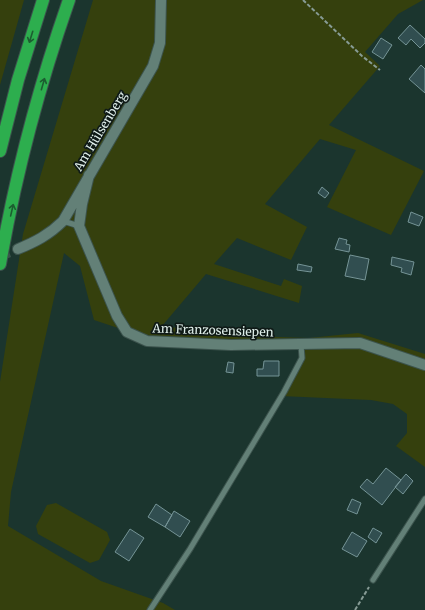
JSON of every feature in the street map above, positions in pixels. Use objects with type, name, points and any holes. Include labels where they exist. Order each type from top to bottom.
[{"type":"highway","points":[[0,152],[18,80],[43,0]]},
{"type":"highway","points":[[0,264],[25,152],[43,83],[69,0]]},
{"type":"street","name":"Am Hülsenberg","points":[[18,249],[39,241],[53,231],[63,221],[153,66],[160,43],[162,0]]},
{"type":"street","points":[[79,226],[82,204],[89,175]]},
{"type":"street","name":"Am Franzosensiepen","points":[[79,226],[117,316],[127,332],[147,341],[231,345],[360,343],[425,365]]},
{"type":"lane","points":[[63,221],[79,226]]},
{"type":"lane","points":[[150,610],[190,549],[291,380],[302,358],[301,345]]},
{"type":"lane","points":[[373,580],[425,499]]},
{"type":"path","points":[[303,0],[362,56],[380,70]]},
{"type":"path","points":[[355,610],[373,580]]},
{"type":"green space","points":[[0,0],[24,0],[0,85]]},
{"type":"green space","points":[[93,0],[423,0],[398,14],[365,52],[380,66],[329,125],[424,171],[391,235],[327,207],[356,150],[320,139],[265,204],[307,227],[291,260],[237,238],[214,264],[281,286],[284,279],[302,286],[299,303],[206,274],[162,326],[243,336],[309,338],[358,333],[425,354],[425,467],[396,446],[407,433],[407,414],[393,404],[371,400],[281,396],[302,358],[301,345],[151,339],[94,320],[80,266],[64,253],[11,492],[8,526],[101,581],[163,603],[175,610],[0,610],[0,382],[23,234]]},
{"type":"green space","points":[[56,503],[107,532],[110,540],[99,560],[90,563],[38,534],[36,526],[47,505]]},
{"type":"building","points":[[410,25],[425,39],[425,43],[420,48],[411,39],[406,45],[398,38]]},
{"type":"building","points":[[381,38],[392,45],[383,59],[372,52]]},
{"type":"building","points":[[421,65],[425,69],[425,93],[409,79]]},
{"type":"building","points":[[322,187],[329,193],[325,198],[318,193]]},
{"type":"building","points":[[411,212],[423,217],[419,226],[408,222]]},
{"type":"building","points":[[339,238],[347,240],[346,244],[350,245],[349,252],[335,249]]},
{"type":"building","points":[[350,255],[369,259],[365,280],[345,276]]},
{"type":"building","points":[[392,257],[414,262],[411,275],[401,272],[402,268],[391,265]]},
{"type":"building","points":[[298,264],[312,267],[311,272],[297,270]]},
{"type":"building","points":[[264,361],[279,361],[279,376],[257,376],[257,369],[263,369]]},
{"type":"building","points":[[228,362],[234,363],[233,373],[226,372]]},
{"type":"building","points":[[386,468],[401,480],[382,505],[360,487],[367,479],[373,484]]},
{"type":"building","points":[[406,474],[413,481],[403,494],[395,487]]},
{"type":"building","points":[[352,499],[361,503],[357,514],[347,510]]},
{"type":"building","points":[[156,504],[172,515],[165,527],[148,517]]},
{"type":"building","points":[[174,511],[190,521],[180,537],[165,527]]},
{"type":"building","points":[[373,528],[382,533],[376,543],[368,537]]},
{"type":"building","points":[[130,529],[144,538],[129,561],[115,552]]},
{"type":"building","points":[[352,532],[367,541],[357,557],[342,549]]},
{"type":"tunnel","points":[[0,256],[18,249]]}]
